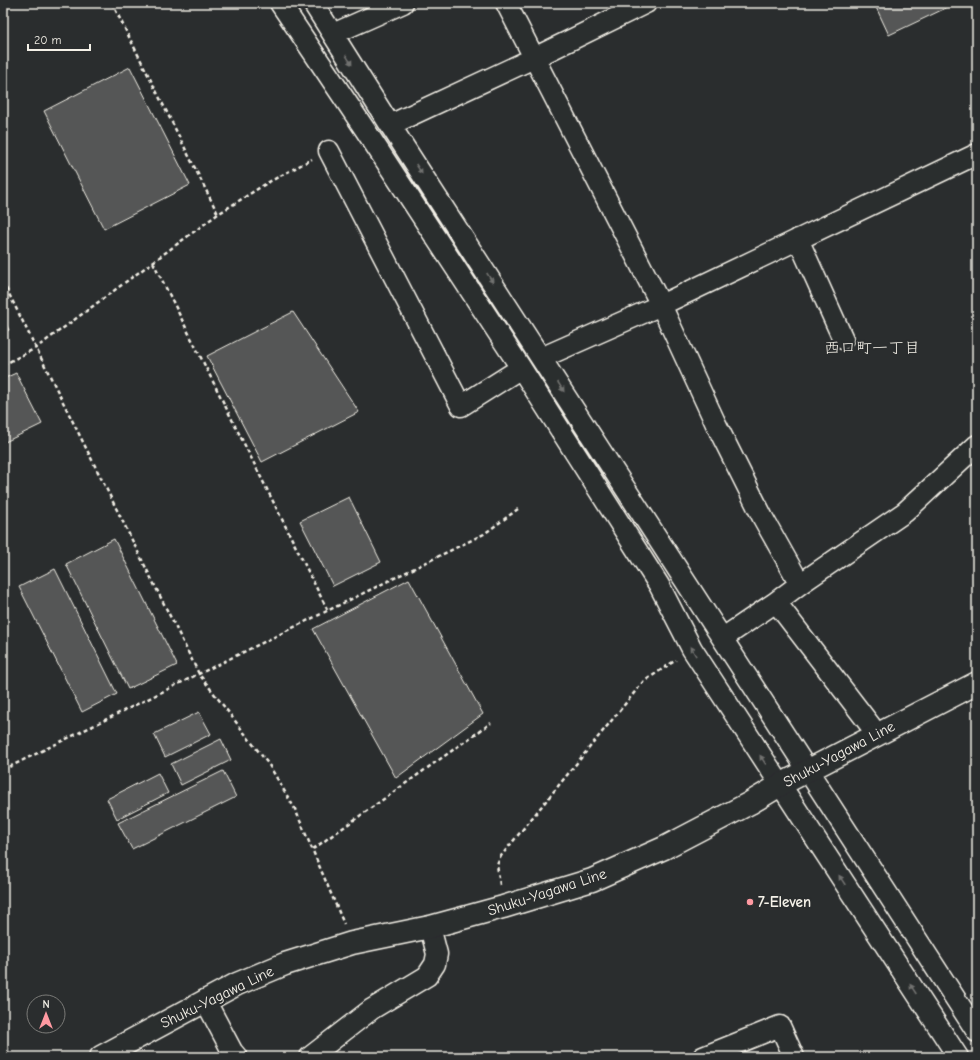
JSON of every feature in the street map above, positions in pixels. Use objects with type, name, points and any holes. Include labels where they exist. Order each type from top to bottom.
[{"type":"main road","name":"Shuku-Yagawa Line","points":[[101,1057],[236,984],[286,964],[352,943],[430,927],[592,880],[664,848],[750,803],[780,785],[977,683]]},
{"type":"street","points":[[280,3],[366,131],[521,368],[659,585],[692,650],[958,1057]]},
{"type":"street","points":[[313,3],[390,125],[977,1032]]},
{"type":"street","points":[[333,34],[403,3]]},
{"type":"street","points":[[506,3],[661,305],[715,422],[763,518],[800,584]]},
{"type":"street","points":[[390,125],[534,58],[646,3]]},
{"type":"street","points":[[328,151],[461,406],[521,368]]},
{"type":"street","points":[[541,358],[661,305],[977,154]]},
{"type":"street","points":[[798,240],[843,339]]},
{"type":"street","points":[[723,638],[905,512],[977,445]]},
{"type":"street","points":[[776,602],[877,734]]},
{"type":"street","points":[[310,1057],[372,1009],[427,976],[435,964],[437,954],[430,927]]},
{"type":"street","points":[[205,1000],[232,1051],[237,1057]]},
{"type":"street","points":[[959,1004],[977,1022]]},
{"type":"street","points":[[931,1016],[945,1057]]},
{"type":"street","points":[[704,1057],[780,1026],[794,1057]]},
{"type":"path","points":[[112,3],[218,214]]},
{"type":"path","points":[[3,365],[36,348],[218,214],[266,183],[328,151]]},
{"type":"path","points":[[153,262],[328,611]]},
{"type":"path","points":[[3,282],[199,674],[269,765],[295,809],[352,943]]},
{"type":"path","points":[[3,770],[484,534],[518,510]]},
{"type":"path","points":[[503,907],[497,865],[501,856],[643,682],[692,650]]},
{"type":"path","points":[[313,849],[492,722]]},
{"type":"path","points":[[3,1042],[11,1057]]},
{"type":"building","points":[[874,3],[946,3],[948,7],[889,35]]},
{"type":"building","points":[[130,67],[190,185],[104,229],[44,111]]},
{"type":"building","points":[[293,312],[359,412],[262,462],[207,356]]},
{"type":"building","points":[[3,318],[9,330],[3,333]]},
{"type":"building","points":[[16,373],[42,424],[3,443],[3,379]]},
{"type":"building","points":[[349,497],[381,562],[333,586],[300,521]]},
{"type":"building","points":[[114,539],[177,665],[128,689],[66,564]]},
{"type":"building","points":[[55,569],[117,694],[82,712],[19,587]]},
{"type":"building","points":[[409,579],[483,714],[396,778],[313,629]]},
{"type":"building","points":[[199,712],[211,734],[165,757],[154,734]]},
{"type":"building","points":[[221,739],[231,760],[181,785],[171,764]]},
{"type":"building","points":[[223,771],[236,797],[132,849],[118,823]]},
{"type":"building","points":[[158,773],[168,793],[117,819],[107,799]]},
{"type":"place","name":"7-Eleven","points":[[750,902]]},
{"type":"district","name":"西口町一丁目","points":[[872,347]]}]
